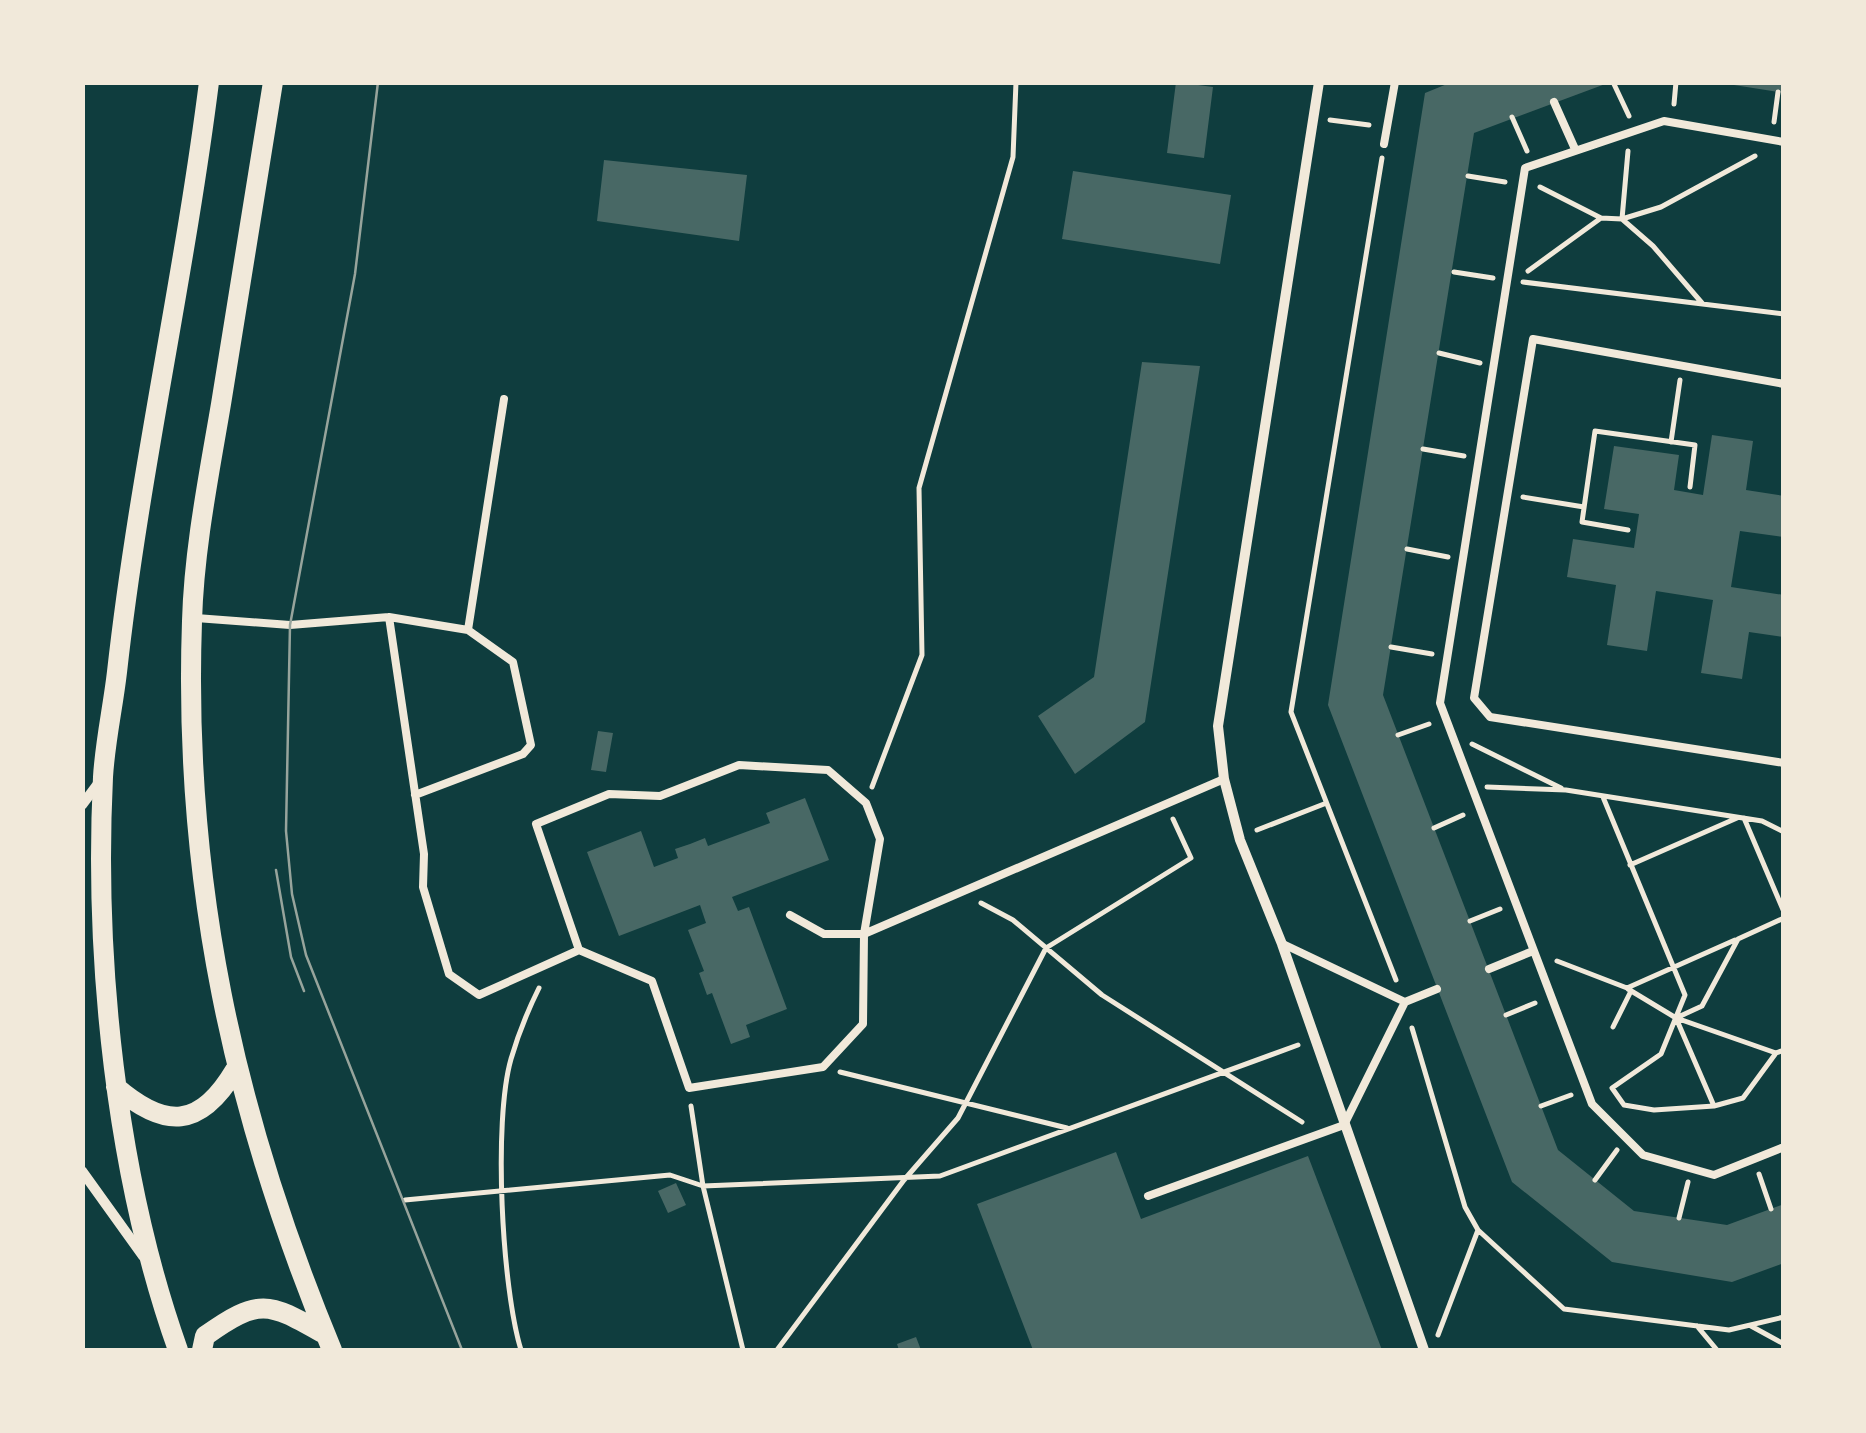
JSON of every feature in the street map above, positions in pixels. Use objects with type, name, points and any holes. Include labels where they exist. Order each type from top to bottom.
[{"type":"main road","points":[[178,1350],[152,1268],[116,1087],[106,1004],[104,776],[125,594],[196,180],[208,82]]},
{"type":"main road","points":[[273,82],[207,489],[192,618],[195,815],[214,972],[235,1070],[329,1342]]},
{"type":"main road","points":[[116,1087],[146,1112],[176,1118],[198,1112],[219,1097],[235,1070]]},
{"type":"main road","points":[[202,1350],[206,1336],[241,1310],[277,1308],[329,1342]]},
{"type":"street","points":[[1319,82],[1218,726],[1224,779],[1240,840],[1282,944],[1428,1350]]},
{"type":"street","points":[[82,804],[104,776]]},
{"type":"street","points":[[82,1171],[152,1268]]},
{"type":"lane","points":[[1384,144],[1395,82]]},
{"type":"lane","points":[[1554,102],[1575,149]]},
{"type":"lane","points":[[1784,142],[1664,121],[1532,162],[1522,184],[1440,704],[1590,1100],[1643,1155],[1691,1170],[1714,1175],[1784,1147]]},
{"type":"lane","points":[[1784,384],[1533,339],[1474,698],[1490,717],[1784,763]]},
{"type":"lane","points":[[468,630],[504,400]]},
{"type":"lane","points":[[389,617],[424,854],[423,887],[449,974],[480,995],[580,950],[652,980],[689,1088],[823,1068],[863,1024],[864,934],[880,839],[866,803],[828,770],[740,765],[660,796],[609,794],[536,824],[580,950]]},
{"type":"lane","points":[[192,618],[290,625],[389,617],[468,630],[514,662],[531,745],[524,754],[416,795]]},
{"type":"lane","points":[[790,915],[824,934],[864,934],[1224,779]]},
{"type":"lane","points":[[1282,944],[1405,1002]]},
{"type":"lane","points":[[1488,969],[1533,952]]},
{"type":"lane","points":[[1148,1196],[1344,1125],[1405,1002],[1437,989]]},
{"type":"path","points":[[866,803],[922,655],[919,488],[1013,157],[1016,82]]},
{"type":"path","points":[[1613,82],[1633,130],[1622,218]]},
{"type":"path","points":[[1468,176],[1536,185],[1602,218],[1622,218],[1662,207],[1759,154],[1771,140],[1778,92]]},
{"type":"path","points":[[1512,117],[1532,162]]},
{"type":"path","points":[[1313,118],[1387,128]]},
{"type":"path","points":[[1384,144],[1291,712],[1405,1002],[1465,1208],[1478,1230],[1564,1309],[1729,1330],[1784,1317]]},
{"type":"path","points":[[1602,218],[1513,281],[1784,314]]},
{"type":"path","points":[[1622,218],[1654,246],[1704,305]]},
{"type":"path","points":[[1454,272],[1506,280]]},
{"type":"path","points":[[1439,353],[1493,366]]},
{"type":"path","points":[[1671,442],[1682,367]]},
{"type":"path","points":[[1628,530],[1582,522],[1595,431],[1695,446],[1690,487]]},
{"type":"path","points":[[1423,449],[1478,459]]},
{"type":"path","points":[[1507,495],[1584,506]]},
{"type":"path","points":[[1407,549],[1463,559]]},
{"type":"path","points":[[1391,647],[1448,657]]},
{"type":"path","points":[[1398,734],[1446,718]]},
{"type":"path","points":[[1452,734],[1566,790]]},
{"type":"path","points":[[1471,786],[1566,790],[1741,817],[1784,832]]},
{"type":"path","points":[[1590,1100],[1661,1054],[1685,994],[1603,797]]},
{"type":"path","points":[[777,1350],[965,1105],[1046,948],[1191,858],[1166,803]]},
{"type":"path","points":[[1257,830],[1325,803]]},
{"type":"path","points":[[1434,828],[1480,808]]},
{"type":"path","points":[[1630,864],[1741,817]]},
{"type":"path","points":[[1613,1027],[1629,990],[1784,915],[1741,817]]},
{"type":"path","points":[[959,892],[1013,920],[1102,994],[1221,1074],[1322,1134]]},
{"type":"path","points":[[1470,921],[1515,904]]},
{"type":"path","points":[[1676,1018],[1702,1006],[1738,939]]},
{"type":"path","points":[[1533,952],[1629,990],[1676,1018],[1780,1051],[1743,1098],[1714,1106],[1654,1110],[1624,1105],[1612,1088]]},
{"type":"path","points":[[521,1350],[512,1319],[502,1191],[510,1062],[552,962]]},
{"type":"path","points":[[1506,1015],[1550,997]]},
{"type":"path","points":[[1676,1018],[1714,1106]]},
{"type":"path","points":[[404,1200],[670,1176],[703,1186],[940,1176],[1314,1039]]},
{"type":"path","points":[[823,1068],[1070,1128]]},
{"type":"path","points":[[689,1088],[703,1186],[743,1350]]},
{"type":"path","points":[[1541,1106],[1585,1089]]},
{"type":"path","points":[[1595,1180],[1625,1140]]},
{"type":"path","points":[[1754,1159],[1771,1209]]},
{"type":"path","points":[[1679,1218],[1691,1170]]},
{"type":"path","points":[[1428,1350],[1478,1230]]},
{"type":"path","points":[[1697,1326],[1716,1350]]},
{"type":"path","points":[[1749,1326],[1784,1344]]},
{"type":"building","points":[[1176,82],[1213,87],[1204,158],[1167,153]]},
{"type":"building","points":[[1452,82],[1608,83],[1474,133],[1383,695],[1558,1150],[1634,1211],[1727,1225],[1784,1204],[1784,1263],[1732,1282],[1612,1262],[1512,1182],[1328,705],[1425,93]]},
{"type":"building","points":[[1784,82],[1784,93],[1734,85]]},
{"type":"building","points":[[604,160],[747,175],[739,241],[597,221]]},
{"type":"building","points":[[1073,171],[1231,195],[1220,264],[1062,239]]},
{"type":"building","points":[[1142,362],[1200,366],[1145,722],[1075,774],[1038,716],[1094,677]]},
{"type":"building","points":[[1712,435],[1753,441],[1746,490],[1784,496],[1784,537],[1740,531],[1731,587],[1784,595],[1784,637],[1749,632],[1742,679],[1701,673],[1713,600],[1656,591],[1647,651],[1607,645],[1616,585],[1567,577],[1573,539],[1634,548],[1639,514],[1604,509],[1614,446],[1679,455],[1674,490],[1703,495]]},
{"type":"building","points":[[598,731],[613,733],[606,772],[591,770]]},
{"type":"building","points":[[805,798],[829,860],[732,897],[738,911],[749,907],[787,1009],[746,1025],[750,1037],[731,1044],[712,993],[707,995],[699,973],[704,971],[688,930],[706,923],[700,905],[619,936],[587,852],[641,831],[654,867],[678,858],[675,849],[705,838],[708,846],[770,823],[766,813]]},
{"type":"building","points":[[1116,1152],[1141,1219],[1308,1156],[1382,1350],[1033,1350],[977,1204]]},
{"type":"building","points":[[676,1183],[686,1205],[668,1213],[658,1191]]},
{"type":"building","points":[[916,1337],[921,1350],[899,1350],[897,1344]]},
{"type":"tram line","points":[[378,82],[355,274],[290,625],[286,831],[292,894],[306,955],[462,1350]]},
{"type":"tram line","points":[[276,870],[291,957],[304,991]]}]
